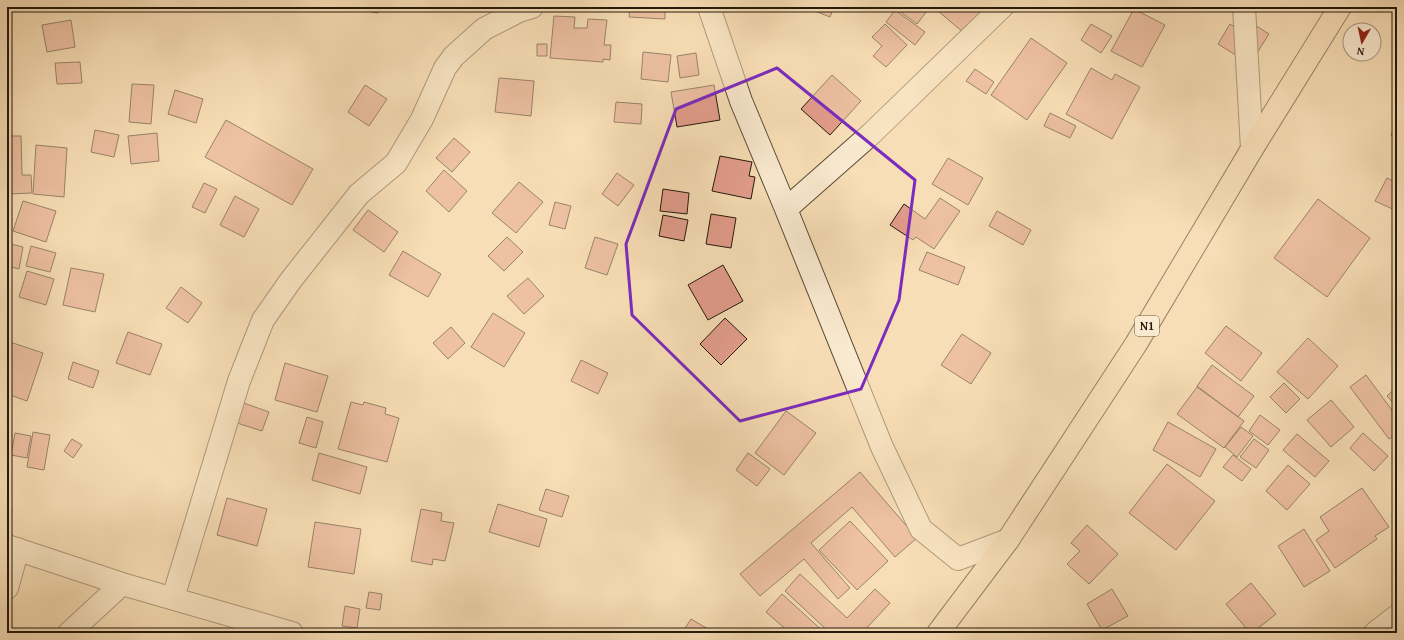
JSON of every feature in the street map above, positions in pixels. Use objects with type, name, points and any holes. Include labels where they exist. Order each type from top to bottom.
[{"type":"highway","name":"N1","points":[[938,633],[1008,540],[1136,344],[1252,149],[1340,7]]},
{"type":"street","points":[[173,598],[239,381],[263,320],[291,280],[359,194],[396,163],[422,119],[445,68],[454,56],[484,29],[519,11],[532,7]]},
{"type":"street","points":[[709,7],[741,101],[882,447],[921,529],[958,559],[1008,540]]},
{"type":"street","points":[[786,209],[871,134],[1002,7]]},
{"type":"street","points":[[1244,7],[1252,149]]},
{"type":"street","points":[[7,588],[13,548],[122,584],[292,633]]},
{"type":"street","points":[[69,633],[122,584]]},
{"type":"street","points":[[1375,633],[1397,616]]},
{"type":"highlighted area","points":[[777,68],[915,180],[899,300],[861,389],[740,421],[632,315],[626,244],[676,109]]},
{"type":"building","points":[[354,7],[379,7],[378,13],[354,9]]},
{"type":"building","points":[[630,7],[665,7],[665,19],[629,17]]},
{"type":"building","points":[[805,7],[834,7],[830,17]]},
{"type":"building","points":[[894,7],[930,7],[917,24]]},
{"type":"building","points":[[941,7],[979,7],[983,11],[964,33],[938,11]]},
{"type":"building","points":[[1134,9],[1165,25],[1142,67],[1111,51]]},
{"type":"building","points":[[895,10],[925,32],[915,45],[886,22]]},
{"type":"building","points":[[554,16],[575,17],[574,28],[587,28],[588,19],[607,20],[604,45],[611,45],[610,60],[603,59],[603,62],[550,58]]},
{"type":"building","points":[[71,20],[75,47],[47,52],[42,25]]},
{"type":"building","points":[[1247,20],[1269,34],[1250,64],[1218,44],[1230,24],[1241,31]]},
{"type":"building","points":[[885,24],[907,45],[886,67],[873,56],[882,46],[872,37]]},
{"type":"building","points":[[1091,24],[1112,36],[1101,53],[1081,40]]},
{"type":"building","points":[[1031,38],[1067,63],[1027,120],[991,95]]},
{"type":"building","points":[[537,44],[547,44],[547,56],[537,56]]},
{"type":"building","points":[[643,52],[671,55],[668,82],[641,79]]},
{"type":"building","points":[[696,53],[699,75],[680,78],[677,56]]},
{"type":"building","points":[[80,62],[82,83],[57,84],[55,63]]},
{"type":"building","points":[[1091,68],[1112,80],[1115,74],[1140,87],[1112,139],[1066,114]]},
{"type":"building","points":[[975,69],[994,82],[986,94],[966,81]]},
{"type":"building","points":[[832,75],[861,101],[830,135],[801,109]]},
{"type":"building","points":[[499,78],[534,81],[531,116],[495,112]]},
{"type":"building","points":[[132,84],[154,85],[151,124],[129,122]]},
{"type":"building","points":[[365,85],[387,99],[369,126],[348,112]]},
{"type":"building","points":[[714,85],[720,120],[677,127],[671,92]]},
{"type":"building","points":[[175,90],[203,99],[196,123],[168,114]]},
{"type":"building","points":[[616,102],[642,104],[641,124],[614,122]]},
{"type":"building","points":[[1050,113],[1076,126],[1070,138],[1044,126]]},
{"type":"building","points":[[226,120],[313,169],[292,205],[205,157]]},
{"type":"building","points":[[1397,123],[1397,138],[1391,135]]},
{"type":"building","points":[[95,130],[119,135],[114,157],[91,152]]},
{"type":"building","points":[[157,133],[159,161],[131,164],[128,136]]},
{"type":"building","points":[[7,136],[21,136],[22,175],[31,175],[32,193],[7,194]]},
{"type":"building","points":[[454,138],[470,152],[452,172],[436,158]]},
{"type":"building","points":[[36,145],[67,148],[64,197],[33,194]]},
{"type":"building","points":[[720,156],[752,162],[749,176],[755,177],[751,199],[712,191]]},
{"type":"building","points":[[948,158],[983,178],[968,205],[932,184]]},
{"type":"building","points":[[444,170],[467,191],[449,212],[426,191]]},
{"type":"building","points":[[617,173],[634,185],[618,206],[602,194]]},
{"type":"building","points":[[1387,178],[1397,183],[1397,211],[1375,201]]},
{"type":"building","points":[[519,182],[543,202],[516,233],[492,213]]},
{"type":"building","points":[[204,183],[217,189],[205,213],[192,207]]},
{"type":"building","points":[[663,189],[689,193],[687,214],[660,211]]},
{"type":"building","points":[[235,196],[259,209],[244,237],[220,225]]},
{"type":"building","points":[[940,198],[960,211],[934,249],[916,237],[913,240],[890,225],[904,204],[925,219]]},
{"type":"building","points":[[1318,199],[1370,238],[1327,297],[1274,258]]},
{"type":"building","points":[[23,201],[56,211],[46,242],[13,231]]},
{"type":"building","points":[[555,202],[571,206],[565,229],[549,225]]},
{"type":"building","points":[[368,210],[398,232],[384,252],[353,230]]},
{"type":"building","points":[[997,211],[1031,230],[1023,245],[989,226]]},
{"type":"building","points":[[711,214],[736,218],[731,248],[706,244]]},
{"type":"building","points":[[663,215],[688,220],[684,241],[659,236]]},
{"type":"building","points":[[507,237],[523,252],[504,271],[488,256]]},
{"type":"building","points":[[595,237],[618,244],[607,275],[585,268]]},
{"type":"building","points":[[7,243],[23,247],[19,269],[7,266]]},
{"type":"building","points":[[31,246],[56,253],[50,272],[26,266]]},
{"type":"building","points":[[403,251],[441,274],[428,297],[389,275]]},
{"type":"building","points":[[927,252],[965,267],[958,285],[919,270]]},
{"type":"building","points":[[723,265],[743,301],[708,320],[688,285]]},
{"type":"building","points":[[71,268],[104,274],[95,312],[63,305]]},
{"type":"building","points":[[27,271],[54,279],[46,305],[19,297]]},
{"type":"building","points":[[528,278],[544,296],[524,314],[507,296]]},
{"type":"building","points":[[181,287],[202,303],[188,323],[166,308]]},
{"type":"building","points":[[493,313],[525,333],[504,367],[471,347]]},
{"type":"building","points":[[725,318],[747,339],[721,365],[700,344]]},
{"type":"building","points":[[1226,326],[1262,353],[1241,381],[1205,353]]},
{"type":"building","points":[[451,327],[465,343],[448,359],[433,343]]},
{"type":"building","points":[[128,332],[162,344],[150,375],[116,363]]},
{"type":"building","points":[[962,334],[991,353],[971,384],[941,365]]},
{"type":"building","points":[[1308,338],[1338,366],[1308,399],[1277,372]]},
{"type":"building","points":[[7,341],[43,353],[27,401],[7,394]]},
{"type":"building","points":[[581,360],[608,373],[598,394],[571,381]]},
{"type":"building","points":[[73,362],[99,371],[93,388],[68,379]]},
{"type":"building","points":[[285,363],[328,376],[317,412],[275,400]]},
{"type":"building","points":[[1212,365],[1254,396],[1238,417],[1197,386]]},
{"type":"building","points":[[1366,375],[1397,417],[1397,433],[1389,439],[1350,387]]},
{"type":"building","points":[[1284,383],[1300,399],[1286,413],[1270,397]]},
{"type":"building","points":[[1197,387],[1244,421],[1224,448],[1177,414]]},
{"type":"building","points":[[1397,387],[1397,407],[1387,396]]},
{"type":"building","points":[[1331,400],[1354,427],[1331,447],[1307,420]]},
{"type":"building","points":[[241,402],[269,412],[262,431],[234,422]]},
{"type":"building","points":[[351,402],[363,405],[364,402],[386,408],[385,414],[399,418],[387,462],[338,449]]},
{"type":"building","points":[[786,411],[816,433],[784,475],[755,453]]},
{"type":"building","points":[[1260,415],[1280,430],[1268,445],[1249,431]]},
{"type":"building","points":[[307,417],[323,422],[316,448],[299,443]]},
{"type":"building","points":[[1168,422],[1216,449],[1200,477],[1153,450]]},
{"type":"building","points":[[1241,427],[1253,436],[1237,457],[1225,447]]},
{"type":"building","points":[[33,432],[50,435],[44,470],[27,467]]},
{"type":"building","points":[[15,433],[31,436],[27,458],[11,455]]},
{"type":"building","points":[[1363,433],[1388,456],[1374,471],[1350,448]]},
{"type":"building","points":[[7,434],[12,435],[7,465]]},
{"type":"building","points":[[1297,434],[1329,461],[1315,477],[1283,450]]},
{"type":"building","points":[[72,439],[82,445],[73,458],[64,451]]},
{"type":"building","points":[[1254,439],[1269,450],[1256,468],[1240,457]]},
{"type":"building","points":[[319,453],[367,467],[360,494],[312,480]]},
{"type":"building","points":[[748,453],[770,469],[757,486],[736,470]]},
{"type":"building","points":[[1233,455],[1251,469],[1242,481],[1223,467]]},
{"type":"building","points":[[1167,464],[1215,501],[1176,550],[1129,513]]},
{"type":"building","points":[[1288,465],[1310,484],[1287,510],[1266,491]]},
{"type":"building","points":[[860,472],[917,538],[895,557],[852,507],[811,543],[850,588],[838,599],[804,559],[760,596],[740,574]]},
{"type":"building","points":[[1362,488],[1389,527],[1375,536],[1377,539],[1335,568],[1316,540],[1329,531],[1320,517]]},
{"type":"building","points":[[546,489],[569,496],[562,517],[539,510]]},
{"type":"building","points":[[227,498],[267,509],[257,546],[217,535]]},
{"type":"building","points":[[498,504],[547,519],[539,547],[489,532]]},
{"type":"building","points":[[7,509],[12,510],[11,521],[7,521]]},
{"type":"building","points":[[421,509],[442,513],[441,521],[454,523],[445,561],[433,559],[432,565],[411,561]]},
{"type":"building","points":[[850,521],[888,561],[857,590],[819,550]]},
{"type":"building","points":[[315,522],[361,529],[354,574],[308,567]]},
{"type":"building","points":[[1087,525],[1118,554],[1089,584],[1067,564],[1080,551],[1071,543]]},
{"type":"building","points":[[1304,529],[1330,571],[1304,587],[1278,546]]},
{"type":"building","points":[[800,574],[847,618],[875,589],[890,603],[862,633],[830,633],[785,591]]},
{"type":"building","points":[[1251,583],[1276,614],[1250,633],[1226,604]]},
{"type":"building","points":[[1112,589],[1128,616],[1102,630],[1087,604]]},
{"type":"building","points":[[369,592],[382,594],[380,610],[366,608]]},
{"type":"building","points":[[782,594],[825,633],[790,633],[766,612]]},
{"type":"building","points":[[345,606],[360,609],[357,628],[342,626]]},
{"type":"building","points":[[691,619],[708,629],[705,633],[682,633]]}]
